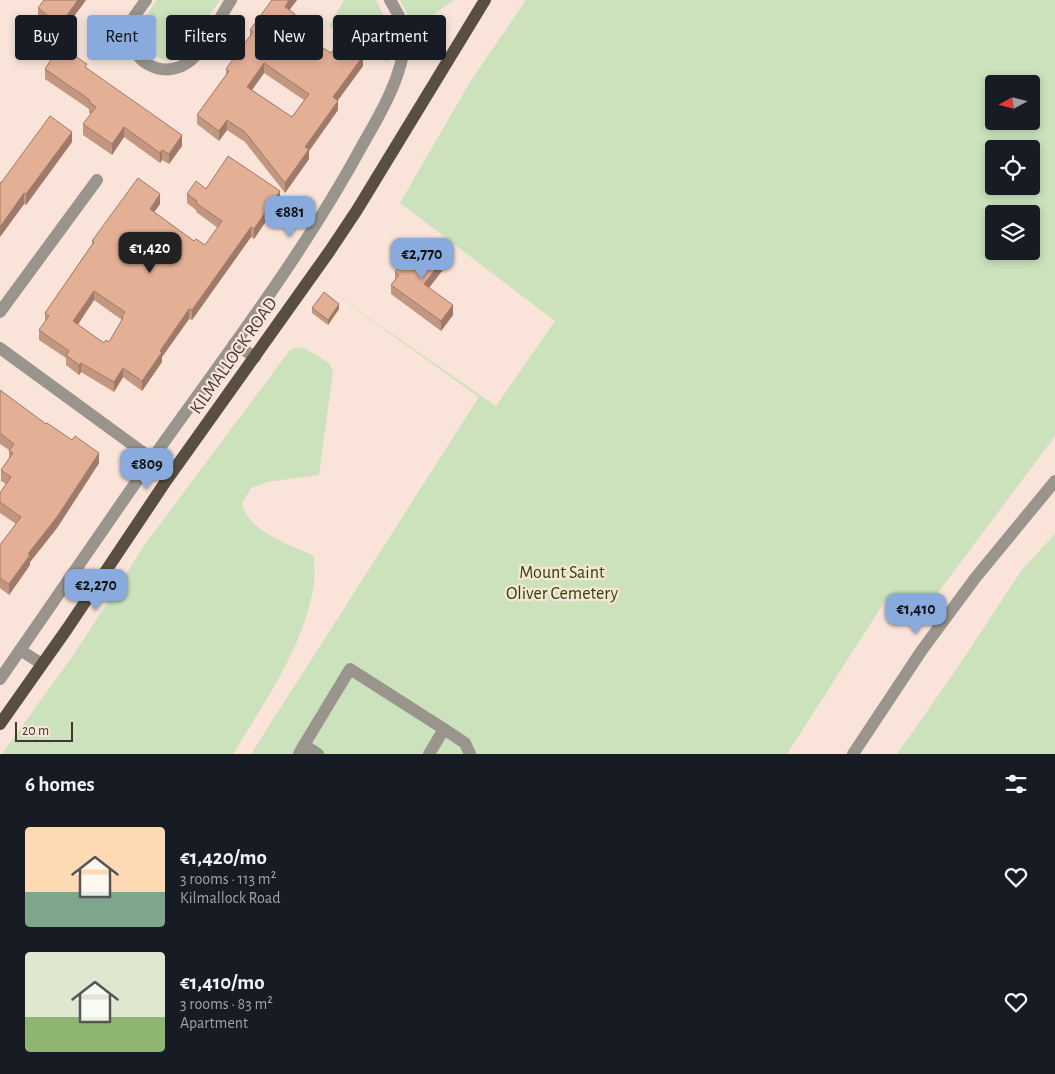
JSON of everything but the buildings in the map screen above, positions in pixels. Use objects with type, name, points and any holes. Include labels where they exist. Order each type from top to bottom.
[{"type":"main road","name":"KILMALLOCK ROAD","points":[[0,724],[166,481],[329,252],[357,210],[485,0]]},
{"type":"street","points":[[146,0],[132,20],[131,39],[134,50],[146,64],[162,70],[185,65],[195,57],[231,0]]},
{"type":"street","points":[[0,679],[286,269],[348,171],[387,100],[398,72],[405,39],[403,27],[390,0]]},
{"type":"street","points":[[0,312],[97,180]]},
{"type":"street","points":[[234,344],[255,357]]},
{"type":"street","points":[[0,348],[152,459]]},
{"type":"street","points":[[854,754],[922,650],[976,578],[1055,480]]},
{"type":"street","points":[[20,650],[42,664]]},
{"type":"street","points":[[318,754],[301,750],[350,669],[465,743],[470,754]]},
{"type":"street","points":[[429,754],[444,729]]},
{"type":"green space","points":[[157,0],[220,0],[210,15],[166,15],[166,60],[156,56],[156,15],[147,15]]},
{"type":"green space","points":[[344,0],[376,0],[383,15],[335,15]]},
{"type":"green space","points":[[400,0],[454,0],[433,15],[408,15]]},
{"type":"green space","name":"Mount Saint Oliver Cemetery","points":[[526,0],[1055,0],[1055,436],[916,622],[887,598],[787,754],[251,754],[479,397],[323,286],[496,406],[555,321],[400,203],[470,82]]},
{"type":"green space","points":[[333,19],[333,29],[329,26]]},
{"type":"green space","points":[[298,347],[306,349],[329,363],[333,371],[319,475],[267,482],[251,488],[242,504],[246,514],[262,530],[314,556],[314,583],[302,629],[293,651],[233,754],[2,754],[74,654],[146,543],[290,350]]},
{"type":"green space","points":[[1055,534],[1055,754],[897,754],[960,664],[1021,571]]}]
